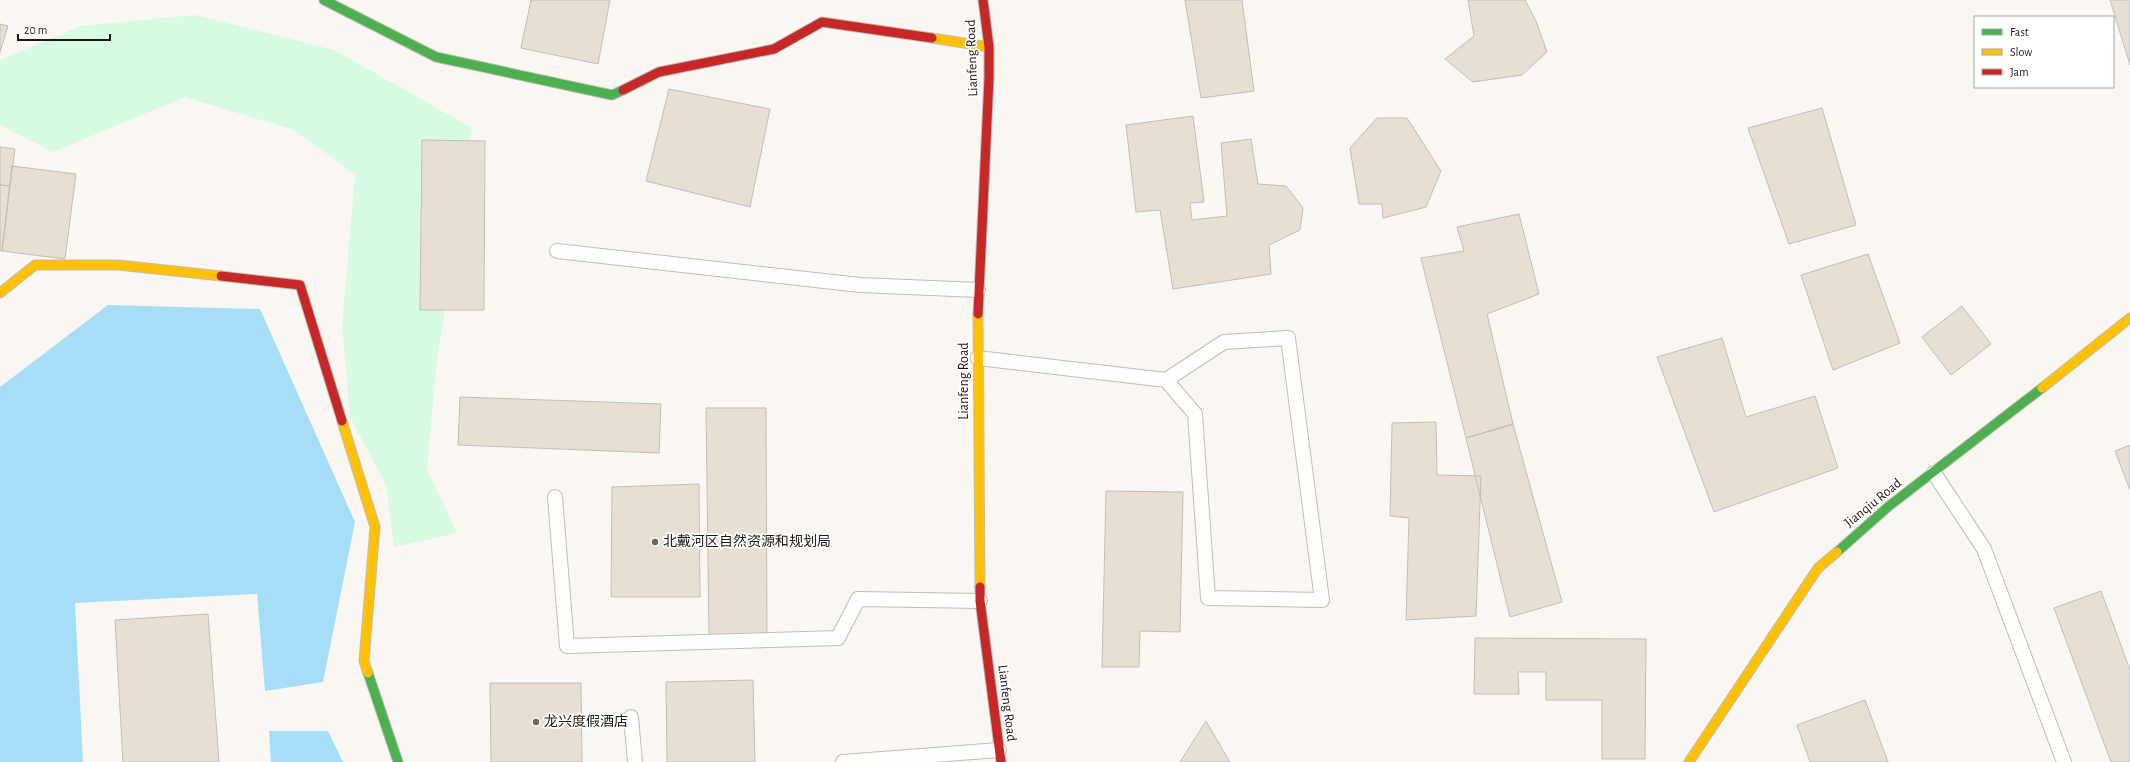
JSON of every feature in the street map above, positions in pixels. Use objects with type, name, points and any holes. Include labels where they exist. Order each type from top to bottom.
[{"type":"street","points":[[324,0],[436,57],[612,95],[659,72],[774,50],[822,22],[989,47]]},
{"type":"street","name":"Lianfeng Road","points":[[983,0],[989,47],[989,78],[978,290],[980,602],[1000,756]]},
{"type":"street","points":[[0,293],[35,265],[118,265],[300,284],[375,527],[364,661],[398,762]]},
{"type":"street","name":"Jianqiu Road","points":[[1689,762],[1818,568],[1889,506],[1934,473],[2130,318]]},
{"type":"lane","points":[[557,251],[860,285],[978,290]]},
{"type":"lane","points":[[978,358],[1166,380],[1224,342],[1288,338],[1322,600],[1208,598],[1195,414],[1166,380]]},
{"type":"lane","points":[[1934,473],[1984,549],[2064,762]]},
{"type":"lane","points":[[555,497],[567,646],[838,638],[858,599],[980,602]]},
{"type":"lane","points":[[631,717],[635,762]]},
{"type":"lane","points":[[843,762],[1000,756]]},
{"type":"green space","points":[[195,15],[334,50],[472,128],[437,361],[427,469],[457,533],[394,547],[386,485],[350,417],[342,325],[355,175],[294,130],[185,97],[53,152],[0,125],[0,60],[81,26]]},
{"type":"water","points":[[108,305],[260,309],[355,522],[323,682],[265,691],[257,594],[75,603],[83,762],[0,762],[0,387]]},
{"type":"water","points":[[269,731],[328,731],[343,762],[271,762]]},
{"type":"building","points":[[531,0],[610,0],[598,64],[521,48]]},
{"type":"building","points":[[1185,0],[1242,0],[1254,91],[1201,98]]},
{"type":"building","points":[[1468,0],[1525,0],[1536,21],[1547,52],[1522,75],[1473,82],[1445,59],[1474,36]]},
{"type":"building","points":[[2110,0],[2130,0],[2130,65]]},
{"type":"building","points":[[0,24],[8,26],[0,52]]},
{"type":"building","points":[[669,89],[770,109],[750,207],[646,181]]},
{"type":"building","points":[[1822,108],[1856,225],[1789,244],[1748,128]]},
{"type":"building","points":[[1193,116],[1204,202],[1190,203],[1192,220],[1227,216],[1221,143],[1251,139],[1258,184],[1286,186],[1303,208],[1300,230],[1269,245],[1271,274],[1173,289],[1160,210],[1136,212],[1126,125]]},
{"type":"building","points":[[1377,118],[1407,118],[1441,171],[1426,207],[1383,218],[1382,204],[1359,204],[1350,148]]},
{"type":"building","points":[[422,140],[485,141],[484,310],[420,310]]},
{"type":"building","points":[[0,147],[15,149],[10,186],[0,185]]},
{"type":"building","points":[[12,166],[76,174],[65,259],[2,251]]},
{"type":"building","points":[[0,185],[10,186],[2,251],[0,251]]},
{"type":"building","points":[[1519,214],[1539,294],[1487,314],[1513,424],[1466,438],[1421,258],[1464,251],[1457,227]]},
{"type":"building","points":[[1868,254],[1900,343],[1833,370],[1801,275]]},
{"type":"building","points":[[1962,306],[1991,344],[1951,375],[1922,337]]},
{"type":"building","points":[[1722,338],[1746,417],[1815,396],[1838,468],[1714,512],[1657,357]]},
{"type":"building","points":[[460,397],[661,404],[659,453],[458,445]]},
{"type":"building","points":[[706,408],[766,408],[767,638],[709,636]]},
{"type":"building","points":[[1436,422],[1437,475],[1481,476],[1476,616],[1406,620],[1409,518],[1390,516],[1392,423]]},
{"type":"building","points":[[1513,424],[1562,602],[1510,617],[1466,438]]},
{"type":"building","points":[[2130,445],[2130,490],[2115,451]]},
{"type":"building","name":"北戴河区自然资源和规划局","points":[[699,484],[700,597],[611,597],[612,487]]},
{"type":"building","points":[[1106,491],[1183,492],[1180,632],[1140,631],[1139,667],[1102,667]]},
{"type":"building","points":[[2101,591],[2130,670],[2130,762],[2111,762],[2054,608]]},
{"type":"building","points":[[208,614],[219,762],[123,762],[115,620]]},
{"type":"building","points":[[1475,638],[1646,639],[1645,759],[1602,759],[1602,700],[1546,700],[1546,672],[1518,672],[1519,694],[1474,694]]},
{"type":"building","points":[[753,680],[755,762],[667,762],[666,682]]},
{"type":"building","name":"龙兴度假酒店","points":[[490,683],[581,683],[582,762],[491,762]]},
{"type":"building","points":[[1865,700],[1888,762],[1810,762],[1797,725]]},
{"type":"building","points":[[1206,721],[1230,762],[1180,762]]},
{"type":"traffic: fast","points":[[324,0],[436,57],[612,95],[623,90]]},
{"type":"traffic: fast","points":[[1837,552],[1889,506],[2042,388]]},
{"type":"traffic: fast","points":[[368,673],[398,762]]},
{"type":"traffic: slow","points":[[932,38],[989,47]]},
{"type":"traffic: slow","points":[[0,293],[35,265],[118,265],[221,276]]},
{"type":"traffic: slow","points":[[978,314],[980,587]]},
{"type":"traffic: slow","points":[[2042,388],[2130,318]]},
{"type":"traffic: slow","points":[[342,421],[375,527],[364,661],[368,673]]},
{"type":"traffic: slow","points":[[1689,762],[1818,568],[1837,552]]},
{"type":"traffic: jam","points":[[978,314],[989,78],[989,47],[983,0]]},
{"type":"traffic: jam","points":[[623,90],[659,72],[774,49],[822,22],[932,38]]},
{"type":"traffic: jam","points":[[221,276],[300,285],[342,421]]},
{"type":"traffic: jam","points":[[980,587],[980,601],[1001,762]]},
{"type":"place","name":"北戴河区自然资源和规划局","points":[[655,542]]},
{"type":"place","name":"龙兴度假酒店","points":[[536,722]]}]
